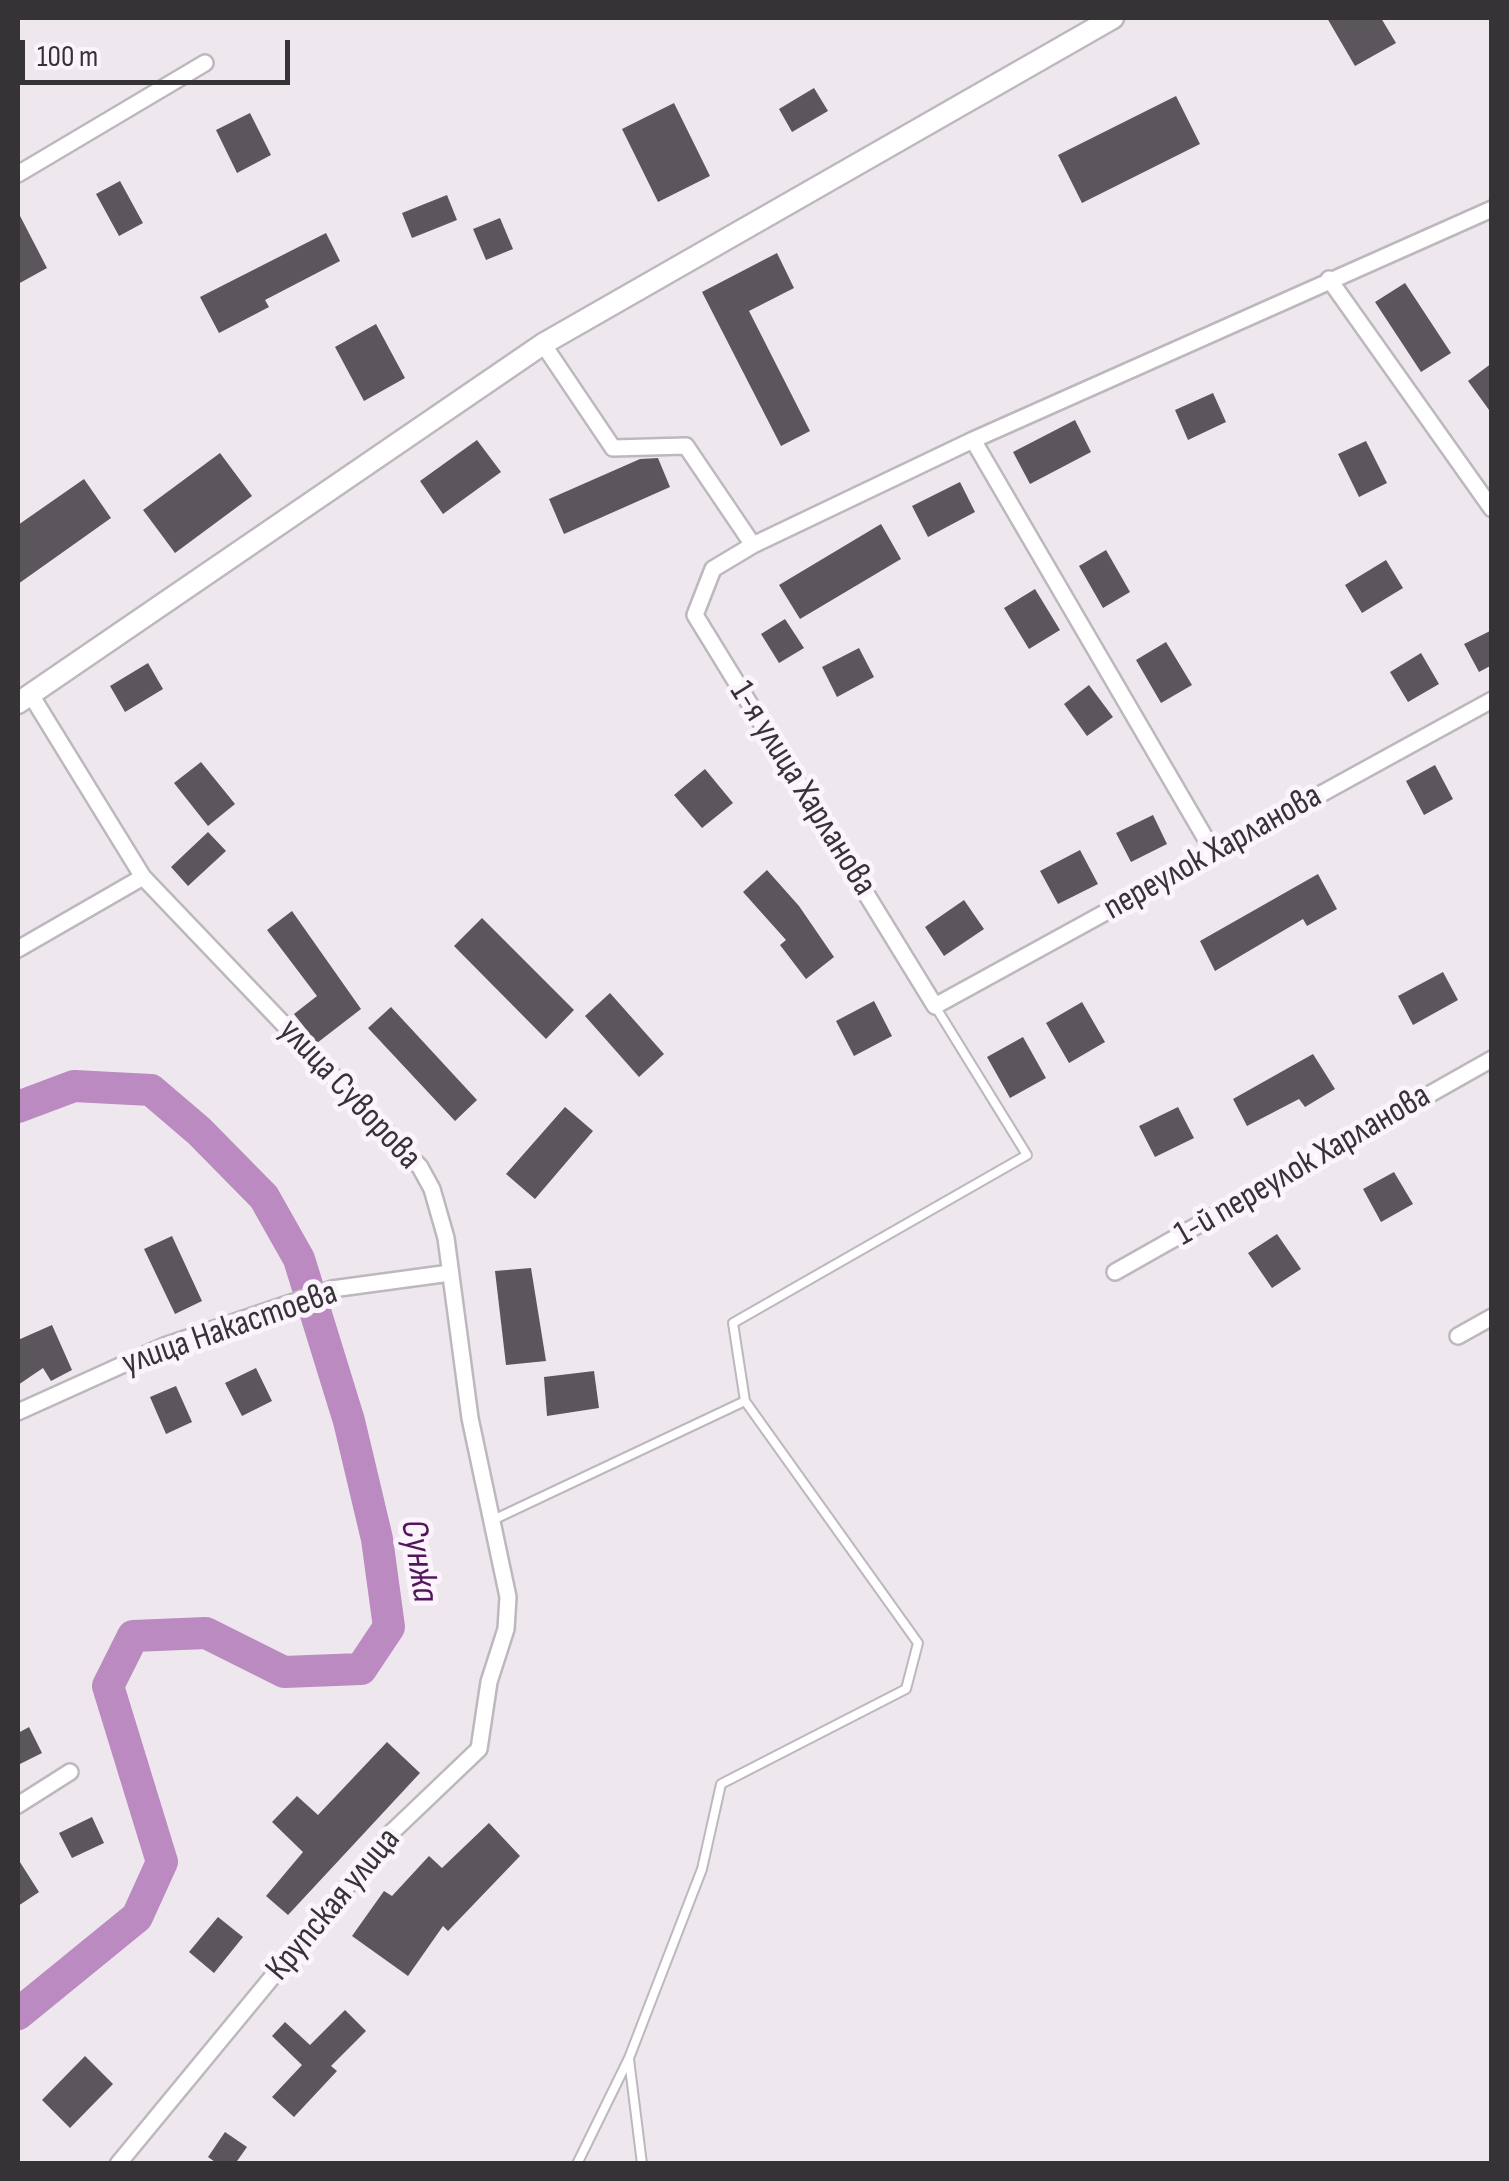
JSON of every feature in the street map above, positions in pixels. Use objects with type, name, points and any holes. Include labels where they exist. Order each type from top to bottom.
[{"type":"street","points":[[24,699],[543,344],[1112,18]]},
{"type":"street","points":[[18,174],[205,63]]},
{"type":"street","points":[[543,344],[613,448],[686,446],[753,545],[973,440],[1492,209]]},
{"type":"street","points":[[1329,279],[1492,509]]},
{"type":"street","points":[[973,440],[1214,853]]},
{"type":"street","name":"1-я улица Харланова","points":[[753,545],[714,569],[695,615],[935,1006]]},
{"type":"street","name":"улица Суворова","points":[[24,699],[143,877],[420,1167],[436,1205],[450,1273],[470,1418],[508,1597],[506,1629]]},
{"type":"street","name":"переулок Харланова","points":[[935,1006],[1492,700]]},
{"type":"street","points":[[18,949],[143,877]]},
{"type":"street","name":"1-й переулок Харланова","points":[[1115,1272],[1492,1058]]},
{"type":"street","name":"улица Накастоева","points":[[18,1412],[164,1346],[332,1288],[450,1273]]},
{"type":"street","points":[[1458,1336],[1492,1317]]},
{"type":"street","name":"Крупская улица","points":[[118,2164],[391,1833],[479,1750],[490,1682],[506,1629]]},
{"type":"street","points":[[18,1805],[70,1772]]},
{"type":"lane","points":[[577,2164],[629,2058],[702,1868],[720,1784],[906,1689],[918,1643],[745,1400],[733,1323],[1027,1156],[935,1006]]},
{"type":"lane","points":[[493,1520],[745,1400]]},
{"type":"lane","points":[[629,2058],[642,2164]]},
{"type":"building","points":[[1327,18],[1381,18],[1396,43],[1355,66]]},
{"type":"building","points":[[814,88],[828,111],[792,132],[779,109]]},
{"type":"building","points":[[1176,96],[1200,144],[1082,203],[1058,155]]},
{"type":"building","points":[[674,103],[710,176],[658,202],[622,129]]},
{"type":"building","points":[[250,113],[271,155],[237,173],[216,130]]},
{"type":"building","points":[[120,181],[143,223],[119,236],[96,194]]},
{"type":"building","points":[[447,195],[457,220],[412,238],[402,213]]},
{"type":"building","points":[[18,212],[47,268],[18,284]]},
{"type":"building","points":[[500,218],[513,249],[486,260],[473,229]]},
{"type":"building","points":[[326,233],[340,261],[265,300],[269,307],[219,333],[200,297]]},
{"type":"building","points":[[777,253],[794,288],[749,311],[810,431],[781,446],[702,292]]},
{"type":"building","points":[[1405,283],[1451,353],[1421,372],[1375,302]]},
{"type":"building","points":[[376,324],[405,378],[364,401],[335,347]]},
{"type":"building","points":[[1492,363],[1492,414],[1468,381]]},
{"type":"building","points":[[1213,393],[1226,422],[1188,440],[1175,410]]},
{"type":"building","points":[[1075,420],[1091,452],[1030,484],[1013,452]]},
{"type":"building","points":[[477,440],[501,472],[443,514],[420,481]]},
{"type":"building","points":[[1366,441],[1387,483],[1359,497],[1338,454]]},
{"type":"building","points":[[220,453],[252,496],[175,553],[143,510]]},
{"type":"building","points":[[658,458],[670,487],[564,534],[549,499],[640,459]]},
{"type":"building","points":[[84,479],[111,518],[18,584],[18,525]]},
{"type":"building","points":[[960,482],[975,512],[928,537],[912,506]]},
{"type":"building","points":[[881,524],[901,559],[800,619],[779,585]]},
{"type":"building","points":[[1106,550],[1130,592],[1103,608],[1079,566]]},
{"type":"building","points":[[1386,560],[1403,588],[1362,613],[1345,585]]},
{"type":"building","points":[[1035,589],[1060,630],[1029,649],[1004,608]]},
{"type":"building","points":[[785,619],[804,648],[779,663],[761,634]]},
{"type":"building","points":[[1492,630],[1492,665],[1479,672],[1464,644]]},
{"type":"building","points":[[1166,642],[1192,685],[1161,703],[1136,660]]},
{"type":"building","points":[[859,648],[874,677],[837,697],[822,667]]},
{"type":"building","points":[[1421,653],[1439,684],[1408,702],[1390,672]]},
{"type":"building","points":[[148,663],[163,689],[125,712],[110,686]]},
{"type":"building","points":[[1089,685],[1113,717],[1087,736],[1064,704]]},
{"type":"building","points":[[201,762],[235,804],[208,826],[174,783]]},
{"type":"building","points":[[1435,765],[1453,799],[1424,815],[1406,781]]},
{"type":"building","points":[[705,769],[733,803],[702,828],[674,795]]},
{"type":"building","points":[[1153,815],[1167,844],[1131,862],[1116,833]]},
{"type":"building","points":[[208,832],[226,851],[188,886],[171,867]]},
{"type":"building","points":[[1080,850],[1098,884],[1058,904],[1040,871]]},
{"type":"building","points":[[767,870],[799,906],[834,957],[806,979],[780,945],[786,940],[743,892]]},
{"type":"building","points":[[1318,874],[1337,909],[1307,926],[1303,919],[1215,971],[1200,941]]},
{"type":"building","points":[[964,900],[984,929],[944,956],[925,927]]},
{"type":"building","points":[[292,911],[361,1009],[317,1043],[294,1014],[317,996],[267,930]]},
{"type":"building","points":[[482,918],[574,1010],[546,1039],[454,946]]},
{"type":"building","points":[[1443,972],[1458,1000],[1413,1025],[1398,996]]},
{"type":"building","points":[[610,993],[664,1054],[639,1077],[585,1016]]},
{"type":"building","points":[[874,1001],[892,1036],[854,1056],[836,1021]]},
{"type":"building","points":[[1082,1002],[1105,1042],[1069,1063],[1046,1023]]},
{"type":"building","points":[[391,1007],[477,1100],[455,1121],[368,1028]]},
{"type":"building","points":[[1023,1037],[1046,1078],[1010,1098],[987,1057]]},
{"type":"building","points":[[1313,1054],[1335,1089],[1305,1107],[1299,1099],[1247,1126],[1233,1099]]},
{"type":"building","points":[[565,1107],[593,1131],[535,1199],[506,1174]]},
{"type":"building","points":[[1178,1107],[1194,1138],[1155,1157],[1139,1126]]},
{"type":"building","points":[[1394,1172],[1413,1204],[1381,1222],[1363,1189]]},
{"type":"building","points":[[1277,1234],[1301,1269],[1272,1288],[1248,1253]]},
{"type":"building","points":[[172,1236],[202,1301],[175,1314],[144,1249]]},
{"type":"building","points":[[531,1268],[546,1361],[506,1365],[495,1271]]},
{"type":"building","points":[[52,1325],[72,1370],[51,1381],[43,1368],[18,1385],[18,1340]]},
{"type":"building","points":[[256,1368],[272,1401],[242,1416],[225,1383]]},
{"type":"building","points":[[594,1371],[599,1408],[547,1416],[544,1377]]},
{"type":"building","points":[[176,1386],[192,1422],[166,1434],[150,1397]]},
{"type":"building","points":[[29,1727],[42,1753],[18,1765],[18,1733]]},
{"type":"building","points":[[387,1742],[420,1773],[288,1915],[266,1896],[303,1852],[272,1822],[297,1796],[318,1815]]},
{"type":"building","points":[[92,1817],[104,1843],[72,1858],[59,1833]]},
{"type":"building","points":[[489,1823],[520,1856],[448,1931],[443,1926],[408,1976],[352,1936],[384,1891],[392,1896],[429,1856],[442,1868]]},
{"type":"building","points":[[18,1859],[39,1892],[18,1906]]},
{"type":"building","points":[[218,1917],[243,1937],[214,1973],[189,1952]]},
{"type":"building","points":[[345,2010],[366,2031],[331,2066],[337,2071],[294,2117],[272,2097],[302,2065],[272,2036],[285,2022],[310,2045]]},
{"type":"building","points":[[85,2056],[113,2084],[70,2128],[42,2100]]},
{"type":"building","points":[[225,2132],[247,2147],[235,2164],[218,2164],[208,2157]]},
{"type":"waterway","name":"Сунжа","points":[[18,1107],[74,1086],[151,1090],[199,1131],[264,1197],[299,1259],[349,1421],[377,1539],[389,1627],[361,1669],[284,1672],[206,1633],[133,1636],[108,1686],[162,1862],[137,1917],[18,2014]]}]
